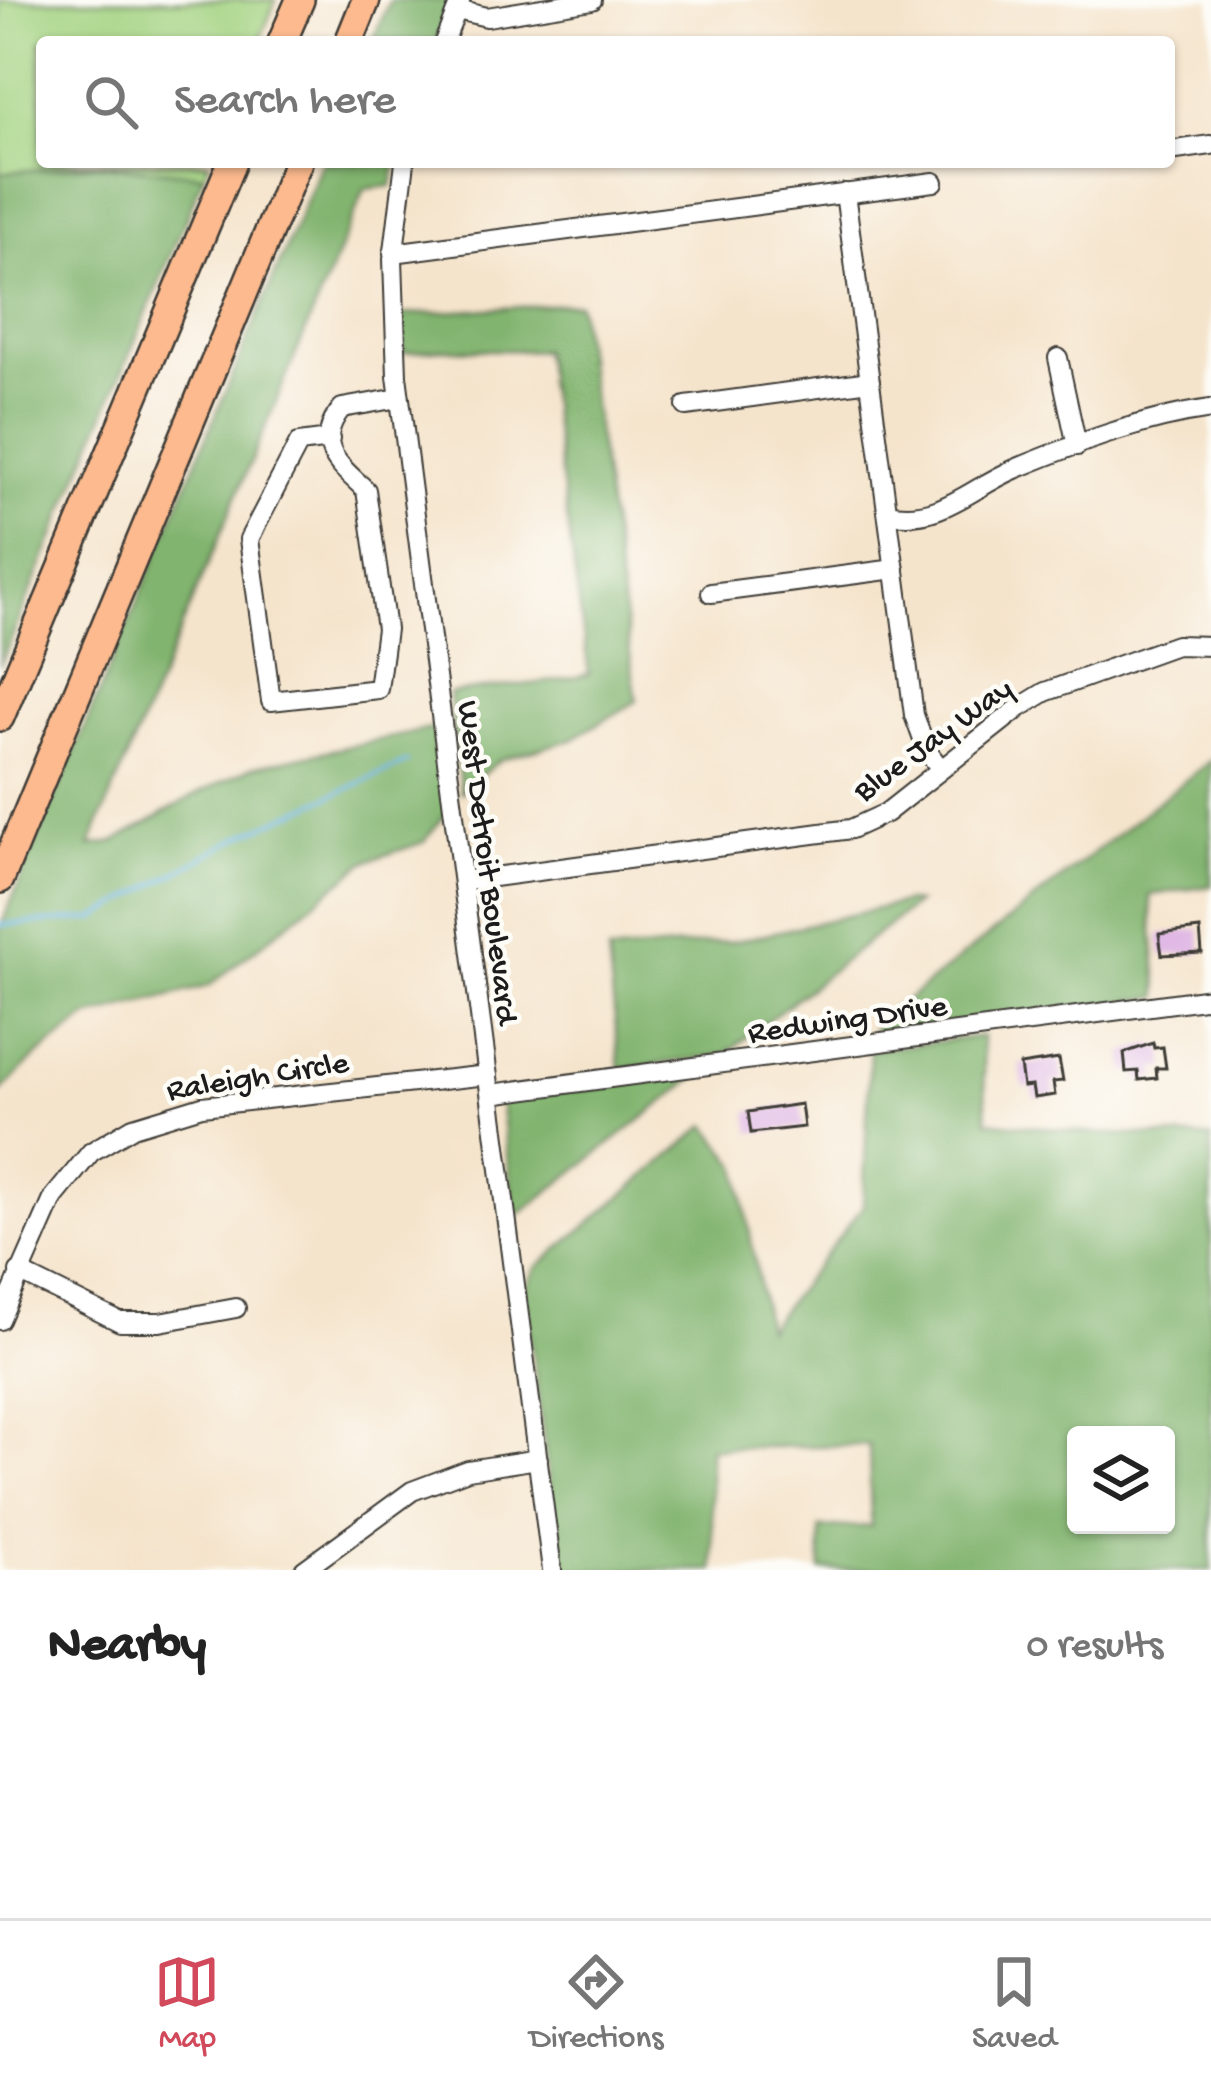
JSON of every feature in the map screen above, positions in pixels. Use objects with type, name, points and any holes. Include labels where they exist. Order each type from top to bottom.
[{"type":"highway","points":[[352,36],[367,0]]},
{"type":"highway","points":[[284,36],[296,5]]},
{"type":"highway","points":[[0,717],[229,168]]},
{"type":"highway","points":[[0,880],[296,168]]},
{"type":"street","points":[[446,36],[459,5],[488,17],[592,0]]},
{"type":"street","points":[[1175,150],[1211,145]]},
{"type":"street","name":"West Detroit Boulevard","points":[[404,168],[393,253],[394,342],[552,1570]]},
{"type":"street","points":[[393,253],[934,182]]},
{"type":"street","points":[[845,193],[914,715],[927,751],[941,769]]},
{"type":"street","points":[[1058,358],[1077,446]]},
{"type":"street","points":[[686,406],[870,381]]},
{"type":"street","points":[[330,439],[299,443],[249,539],[271,701],[378,688],[386,629],[366,490],[340,469],[330,439],[342,408],[400,398]]},
{"type":"street","points":[[888,514],[916,517],[943,510],[995,479],[1077,446],[1144,422],[1211,409]]},
{"type":"street","points":[[711,593],[895,569]]},
{"type":"street","name":"Blue Jay Way","points":[[464,880],[850,829],[886,813],[1045,692],[1176,645],[1211,646]]},
{"type":"street","name":"Redwing Drive","points":[[489,1084],[1211,998]]},
{"type":"street","name":"Raleigh Circle","points":[[0,1320],[47,1210],[70,1173],[91,1152],[133,1127],[202,1106],[489,1084]]},
{"type":"street","points":[[20,1272],[120,1322],[160,1322],[236,1308]]},
{"type":"street","points":[[304,1570],[412,1491],[468,1470],[538,1459]]},
{"type":"green space","points":[[0,0],[276,0],[261,36],[36,36],[36,168],[53,168],[0,173]]},
{"type":"green space","points":[[390,0],[452,0],[437,36],[375,36]]},
{"type":"green space","points":[[135,168],[207,168],[204,175]]},
{"type":"green space","points":[[135,168],[204,175],[0,666],[0,173]]},
{"type":"green space","points":[[319,168],[396,168],[392,186],[365,189],[90,846],[114,842],[252,767],[435,728],[447,811],[424,842],[365,862],[209,986],[88,1017],[32,1060],[0,1093],[0,928]]},
{"type":"green space","points":[[578,303],[637,701],[570,740],[501,759],[461,792],[449,694],[589,674],[543,351],[403,353],[401,315]]},
{"type":"green space","points":[[1211,760],[1211,886],[1150,895],[1159,997],[872,1036],[876,1016],[902,1004]]},
{"type":"green space","points":[[917,903],[724,1055],[620,1069],[608,953],[736,941]]},
{"type":"green space","points":[[982,1036],[987,1121],[1090,1133],[1211,1138],[1211,1570],[821,1570],[820,1528],[871,1526],[869,1445],[709,1448],[714,1570],[560,1570],[524,1289],[537,1267],[707,1125],[738,1166],[767,1329],[863,1206],[870,1050]]},
{"type":"green space","points":[[701,1073],[515,1218],[500,1100]]},
{"type":"building","points":[[1200,929],[1202,953],[1162,955],[1159,934]]},
{"type":"building","points":[[1153,1043],[1154,1048],[1163,1047],[1166,1068],[1156,1068],[1157,1078],[1139,1080],[1138,1071],[1126,1072],[1124,1053]]},
{"type":"building","points":[[1059,1059],[1063,1081],[1053,1082],[1055,1095],[1034,1098],[1032,1086],[1023,1087],[1020,1065]]},
{"type":"building","points":[[801,1104],[804,1127],[751,1133],[748,1112]]},
{"type":"waterway","points":[[0,925],[94,919],[237,838],[407,762]]}]
